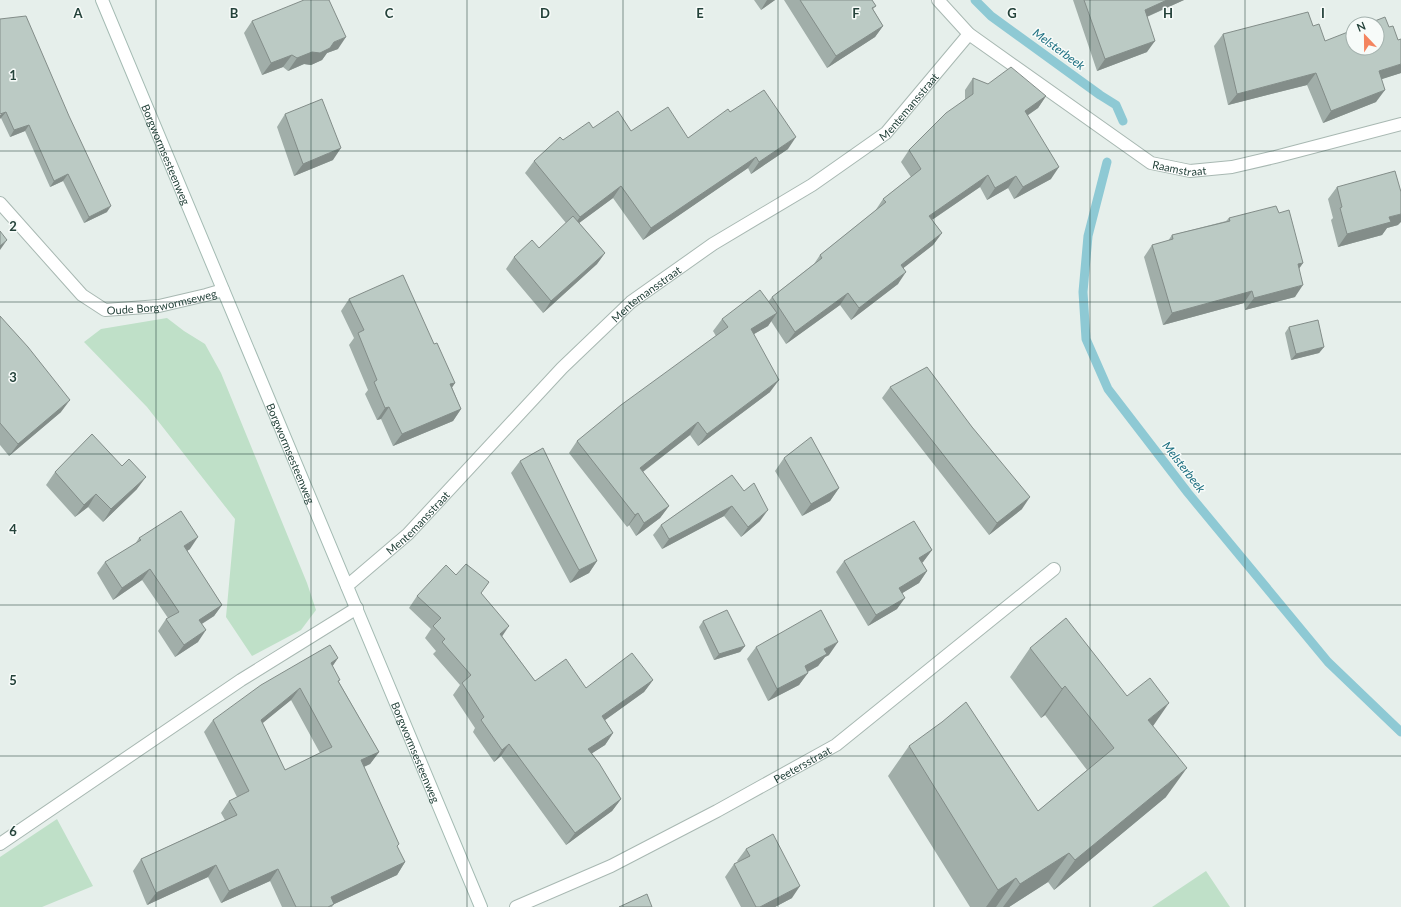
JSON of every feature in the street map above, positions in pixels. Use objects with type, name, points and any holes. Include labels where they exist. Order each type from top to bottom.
[{"type":"street","name":"Borgwormsesteenweg","points":[[102,0],[481,907]]},
{"type":"street","name":"Raamstraat","points":[[938,0],[969,34],[1151,163],[1190,171],[1232,167],[1282,156],[1401,124]]},
{"type":"street","name":"Mentemansstraat","points":[[347,586],[376,563],[408,534],[562,368],[631,302],[713,244],[812,185],[886,133],[969,34]]},
{"type":"street","name":"Oude Borgwormseweg","points":[[0,204],[82,295],[106,310],[159,306],[206,296],[223,290]]},
{"type":"street","name":"Peetersstraat","points":[[516,907],[610,866],[836,745],[1054,569]]},
{"type":"street","points":[[0,844],[241,680],[356,608]]},
{"type":"green space","points":[[167,318],[205,344],[221,373],[307,583],[316,610],[301,630],[252,656],[226,617],[235,519],[147,407],[84,342],[101,329]]},
{"type":"green space","points":[[57,819],[93,886],[42,907],[0,907],[0,857]]},
{"type":"green space","points":[[1206,871],[1230,907],[1152,907]]},
{"type":"building","points":[[304,0],[329,0],[346,37],[334,42],[330,48],[320,53],[312,52],[297,58],[292,55],[271,63],[252,21]]},
{"type":"building","points":[[800,0],[872,0],[876,6],[872,8],[883,26],[836,56]]},
{"type":"building","points":[[1084,0],[1167,0],[1145,10],[1155,41],[1105,59]]},
{"type":"building","points":[[1308,12],[1313,26],[1319,24],[1325,41],[1345,33],[1345,56],[1385,56],[1385,17],[1389,27],[1393,26],[1398,40],[1401,39],[1401,64],[1379,71],[1385,90],[1331,111],[1316,73],[1237,94],[1223,34]]},
{"type":"building","points":[[26,16],[69,116],[111,206],[89,217],[68,174],[54,181],[29,125],[14,130],[6,112],[0,114],[0,19]]},
{"type":"building","points":[[1011,67],[1046,96],[1025,111],[1059,167],[1023,187],[1016,176],[995,188],[988,175],[929,216],[942,233],[901,265],[906,272],[859,308],[848,293],[795,332],[772,297],[822,258],[820,255],[886,202],[883,199],[921,169],[909,150],[946,113],[973,94],[973,78],[988,84]]},
{"type":"building","points":[[764,90],[796,137],[759,162],[756,157],[651,228],[621,186],[580,217],[534,161],[560,137],[563,140],[589,122],[593,128],[618,111],[631,131],[668,107],[688,138],[728,109],[730,112]]},
{"type":"building","points":[[322,99],[341,148],[303,164],[285,114]]},
{"type":"building","points":[[1395,171],[1401,192],[1401,214],[1389,217],[1391,222],[1347,234],[1340,208],[1342,207],[1337,187]]},
{"type":"building","points":[[1276,206],[1279,213],[1289,210],[1303,263],[1298,264],[1303,285],[1254,298],[1252,291],[1172,313],[1152,245],[1173,239],[1172,235],[1230,221],[1229,218]]},
{"type":"building","points":[[573,216],[605,253],[551,301],[514,257],[532,240],[539,248]]},
{"type":"building","points":[[0,231],[7,240],[0,246]]},
{"type":"building","points":[[403,275],[434,344],[437,343],[455,383],[450,384],[461,409],[402,434],[389,407],[385,408],[374,382],[377,380],[358,333],[364,330],[349,299]]},
{"type":"building","points":[[760,290],[777,313],[751,329],[779,380],[707,434],[698,422],[640,468],[669,506],[644,523],[638,513],[635,515],[577,441],[621,405],[728,327],[722,319]]},
{"type":"building","points":[[0,316],[28,347],[70,400],[18,444],[0,423]]},
{"type":"building","points":[[1318,320],[1324,347],[1296,354],[1289,327]]},
{"type":"building","points":[[927,367],[972,427],[1030,497],[997,523],[890,387]]},
{"type":"building","points":[[92,434],[122,466],[129,459],[146,477],[111,509],[96,494],[84,505],[55,472]]},
{"type":"building","points":[[811,437],[839,488],[811,504],[784,458]]},
{"type":"building","points":[[543,448],[597,561],[579,570],[520,461]]},
{"type":"building","points":[[732,475],[744,491],[754,483],[768,510],[748,527],[732,506],[669,539],[661,525]]},
{"type":"building","points":[[181,511],[198,537],[184,546],[222,605],[199,620],[206,630],[184,645],[166,619],[179,612],[150,569],[122,588],[105,562],[141,540],[139,538]]},
{"type":"building","points":[[914,521],[932,550],[919,558],[927,571],[899,588],[905,598],[876,615],[844,561]]},
{"type":"building","points":[[466,564],[489,582],[481,593],[509,626],[500,634],[535,681],[566,659],[586,688],[632,653],[653,680],[602,716],[613,733],[588,749],[599,763],[621,799],[575,833],[509,744],[502,750],[481,720],[484,717],[462,683],[471,675],[442,642],[445,639],[433,626],[441,618],[417,596],[446,565],[456,575]]},
{"type":"building","points":[[727,610],[745,646],[719,654],[703,621]]},
{"type":"building","points":[[821,610],[838,642],[824,649],[827,654],[805,666],[808,673],[777,689],[756,647]]},
{"type":"building","points":[[1066,618],[1127,696],[1150,678],[1169,703],[1148,720],[1187,768],[1075,860],[1069,853],[1020,884],[1016,878],[998,890],[909,746],[966,702],[1038,811],[1114,748],[1065,686],[1062,689],[1030,648]]},
{"type":"building","points":[[330,645],[338,658],[331,663],[340,680],[338,681],[379,752],[361,760],[399,844],[397,846],[405,862],[331,897],[334,904],[328,907],[296,907],[278,869],[229,891],[216,865],[156,893],[141,859],[237,815],[229,801],[249,791],[213,720],[261,685]],"holes":[[[300,688],[332,747],[285,770],[261,720]]]},
{"type":"building","points":[[773,834],[800,886],[760,907],[756,907],[734,864],[750,856],[746,849]]},
{"type":"building","points":[[647,894],[652,907],[619,907]]},
{"type":"waterway","name":"Melsterbeek","points":[[975,0],[991,16],[1116,105],[1123,121]]},
{"type":"waterway","name":"Melsterbeek","points":[[1107,162],[1088,236],[1083,292],[1086,339],[1108,389],[1188,493],[1328,662],[1401,732]]}]
